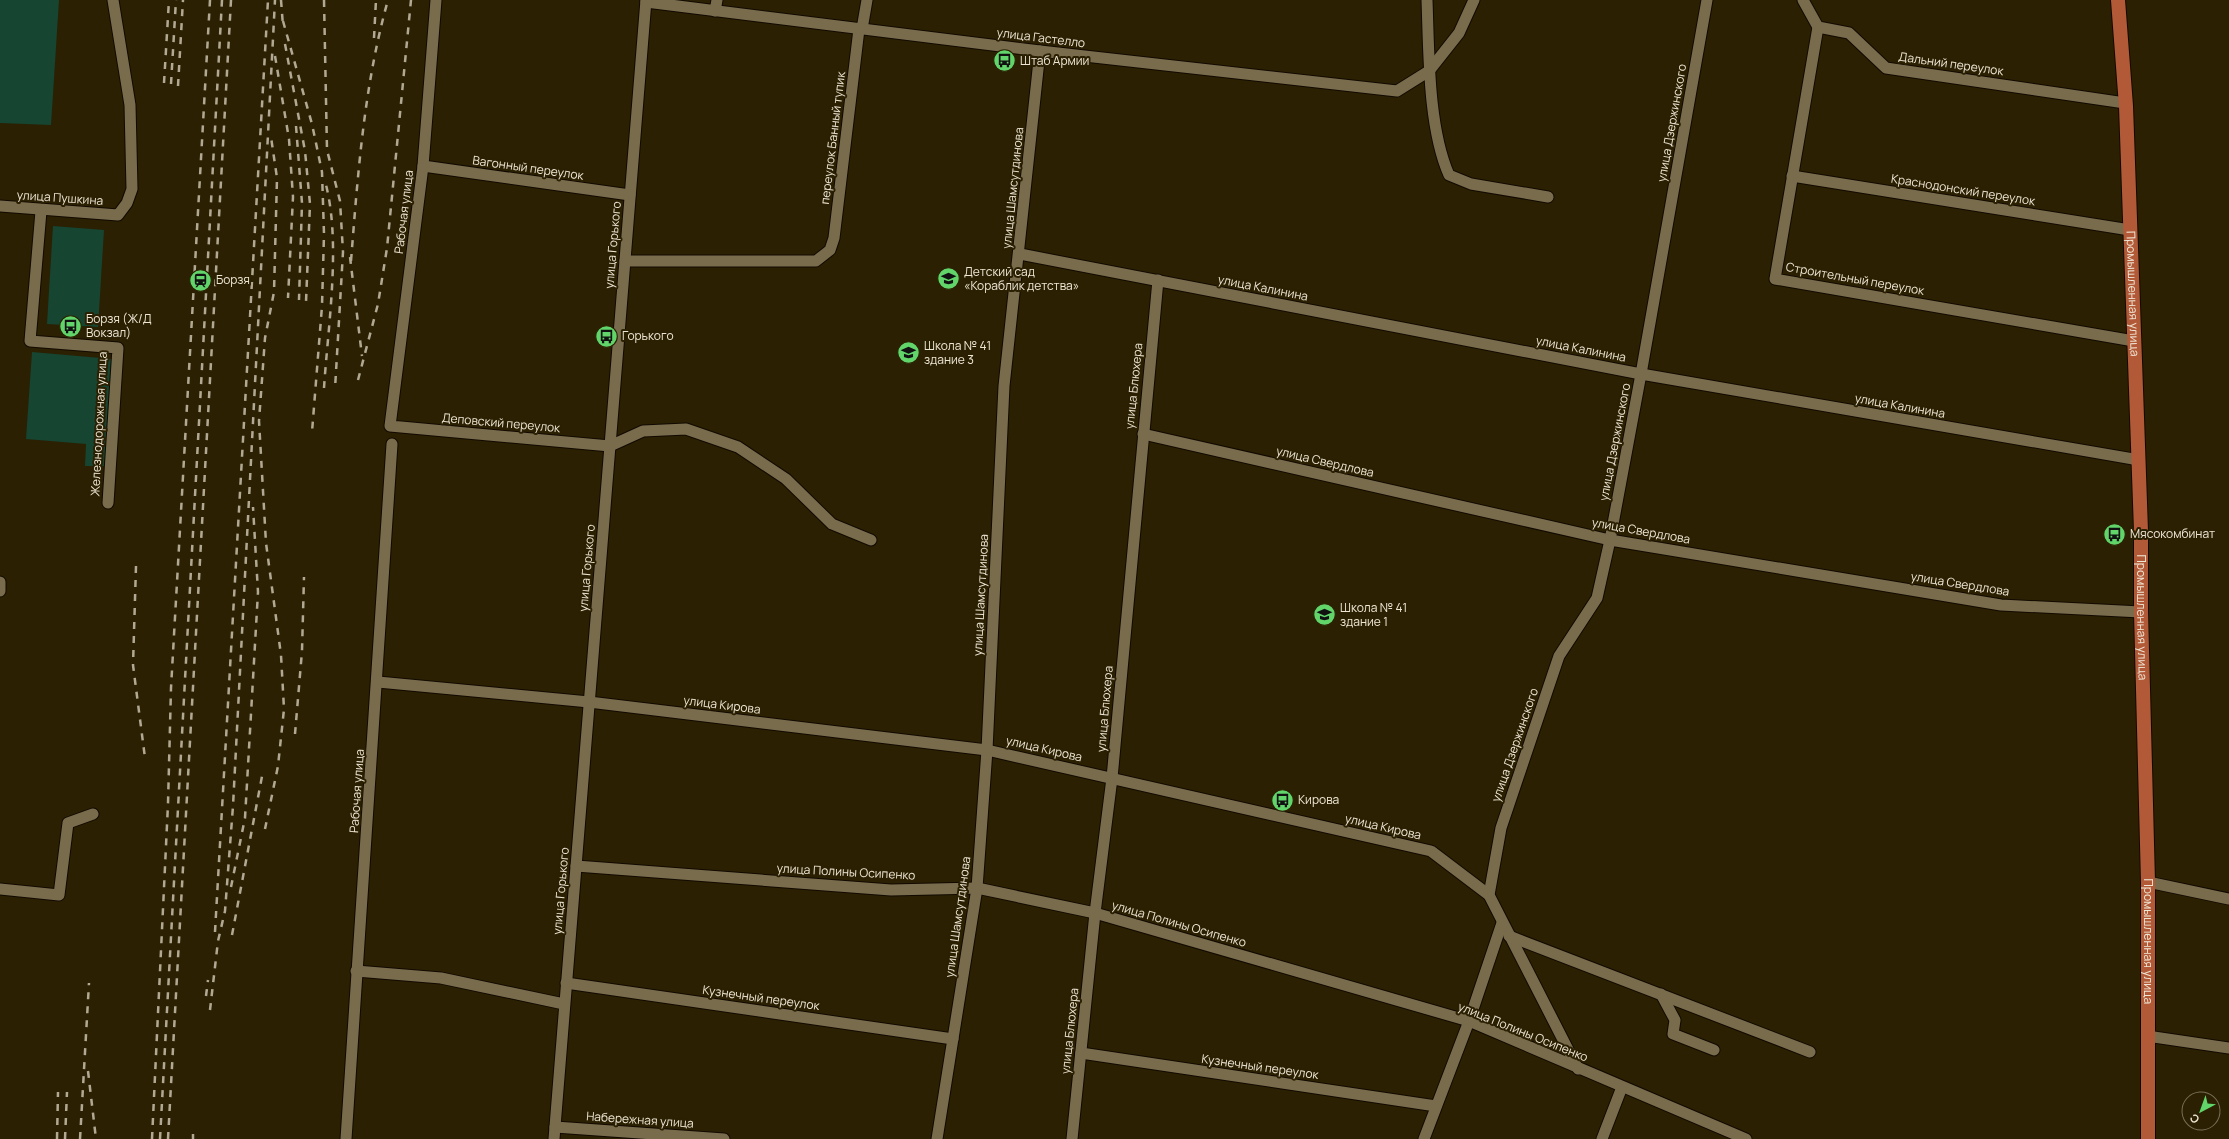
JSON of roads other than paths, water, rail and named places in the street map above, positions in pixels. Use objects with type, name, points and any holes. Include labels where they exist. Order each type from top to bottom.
[{"type":"main road","name":"Промышленная улица","points":[[2118,0],[2125,103],[2139,460],[2141,612],[2148,882],[2148,1139]]},
{"type":"street","name":"улица Пушкина","points":[[0,206],[41,211],[118,215],[127,203],[132,189],[130,106],[113,0]]},
{"type":"street","name":"Рабочая улица","points":[[390,426],[423,166],[436,0]]},
{"type":"street","name":"переулок Банный тупик","points":[[625,261],[816,261],[830,250],[834,238],[860,29],[867,0]]},
{"type":"street","points":[[1427,0],[1429,71],[1440,155],[1449,175],[1471,184],[1548,196]]},
{"type":"street","name":"улица Гастелло","points":[[646,1],[716,5],[860,29],[1040,51],[1397,91],[1429,71],[1459,34],[1474,0]]},
{"type":"street","name":"улица Дзержинского","points":[[1489,895],[1501,828],[1559,656],[1597,598],[1610,540],[1641,374],[1707,0]]},
{"type":"street","points":[[1803,0],[1818,27]]},
{"type":"street","name":"улица Горького","points":[[554,1139],[646,1]]},
{"type":"street","name":"Дальний переулок","points":[[1818,27],[1849,33],[1886,68],[2125,103]]},
{"type":"street","name":"Строительный переулок","points":[[1818,27],[1775,279],[2134,341]]},
{"type":"street","name":"улица Шамсутдинова","points":[[937,1139],[978,888],[987,750],[1004,386],[1020,254],[1040,51]]},
{"type":"street","name":"Вагонный переулок","points":[[423,166],[630,195]]},
{"type":"street","name":"Краснодонский переулок","points":[[1792,176],[2130,230]]},
{"type":"street","name":"Железнодорожная улица","points":[[41,211],[30,341],[118,348],[108,504]]},
{"type":"street","name":"улица Калинина","points":[[1020,254],[1641,374],[2139,460]]},
{"type":"street","name":"улица Блюхера","points":[[1072,1139],[1095,913],[1112,778],[1158,280]]},
{"type":"street","name":"Деповский переулок","points":[[390,426],[610,446]]},
{"type":"street","points":[[610,446],[643,431],[686,429],[738,447],[786,479],[832,524],[871,540]]},
{"type":"street","name":"улица Свердлова","points":[[1143,434],[1610,540],[2001,605],[2141,612]]},
{"type":"street","name":"Рабочая улица","points":[[346,1139],[356,971],[378,682],[392,444]]},
{"type":"street","points":[[0,582],[0,591]]},
{"type":"street","name":"улица Кирова","points":[[378,682],[589,702],[987,750],[1431,851],[1489,895],[1578,1069]]},
{"type":"street","points":[[0,889],[59,895],[68,823],[93,814]]},
{"type":"street","name":"улица Полины Осипенко","points":[[576,866],[891,890],[978,888],[1095,913],[1469,1021],[1578,1069],[1746,1139]]},
{"type":"street","points":[[2148,882],[2229,899]]},
{"type":"street","points":[[1424,1139],[1469,1021],[1502,923]]},
{"type":"street","points":[[1509,936],[1810,1052]]},
{"type":"street","points":[[356,971],[441,978],[564,1004]]},
{"type":"street","name":"Кузнечный переулок","points":[[566,983],[953,1040]]},
{"type":"street","points":[[1661,994],[1675,1020],[1673,1034],[1714,1050]]},
{"type":"street","points":[[2147,1036],[2229,1048]]},
{"type":"street","name":"Кузнечный переулок","points":[[1081,1053],[1436,1106]]},
{"type":"street","points":[[1602,1139],[1622,1087]]},
{"type":"street","name":"Набережная улица","points":[[555,1127],[724,1139]]},
{"type":"railway","points":[[164,83],[169,0]]},
{"type":"railway","points":[[171,84],[176,0]]},
{"type":"railway","points":[[178,86],[183,0]]},
{"type":"railway","points":[[152,1139],[168,804],[171,688],[210,0]]},
{"type":"railway","points":[[160,1139],[222,0]]},
{"type":"railway","points":[[168,1139],[231,0]]},
{"type":"railway","points":[[215,932],[268,0]]},
{"type":"railway","points":[[210,1010],[218,941],[225,911],[233,806],[275,0]]},
{"type":"railway","points":[[281,0],[283,26]]},
{"type":"railway","points":[[324,0],[327,150],[340,201],[343,252],[335,389]]},
{"type":"railway","points":[[374,38],[376,0]]},
{"type":"railway","points":[[351,261],[363,129],[373,64],[388,0]]},
{"type":"railway","points":[[358,380],[378,304],[387,248],[411,0]]},
{"type":"railway","points":[[283,21],[312,124],[322,172],[324,234],[322,306],[312,432]]},
{"type":"railway","points":[[285,44],[305,151],[310,204],[306,302]]},
{"type":"railway","points":[[275,56],[289,139],[293,197],[288,298]]},
{"type":"railway","points":[[296,126],[302,203],[299,300]]},
{"type":"railway","points":[[265,829],[278,766],[284,709],[281,655],[266,543],[259,421],[265,338],[274,292],[277,178],[271,137]]},
{"type":"railway","points":[[324,388],[333,259],[333,233],[326,185]]},
{"type":"railway","points":[[350,257],[362,356]]},
{"type":"railway","points":[[231,887],[245,818],[258,592],[253,507]]},
{"type":"railway","points":[[136,566],[133,665],[145,758]]},
{"type":"railway","points":[[295,734],[302,651],[304,577]]},
{"type":"railway","points":[[232,935],[263,771]]},
{"type":"railway","points":[[206,996],[208,980]]},
{"type":"railway","points":[[80,1139],[89,983]]},
{"type":"railway","points":[[88,1071],[96,1139]]},
{"type":"railway","points":[[57,1139],[58,1092]]},
{"type":"railway","points":[[65,1139],[67,1092]]},
{"type":"railway","points":[[193,1134],[193,1139]]},
{"type":"place","name":"Штаб Армии","points":[[1005,61]]},
{"type":"place","name":"Детский сад «Кораблик детства»","points":[[949,279]]},
{"type":"place","name":"Борзя","points":[[200,280]]},
{"type":"place","name":"Борзя (Ж/Д Вокзал)","points":[[70,326]]},
{"type":"place","name":"Горького","points":[[606,336]]},
{"type":"place","name":"Школа № 41 здание 3","points":[[908,353]]},
{"type":"place","name":"Мясокомбинат","points":[[2115,534]]},
{"type":"place","name":"Школа № 41 здание 1","points":[[1325,615]]},
{"type":"place","name":"Кирова","points":[[1283,800]]}]
